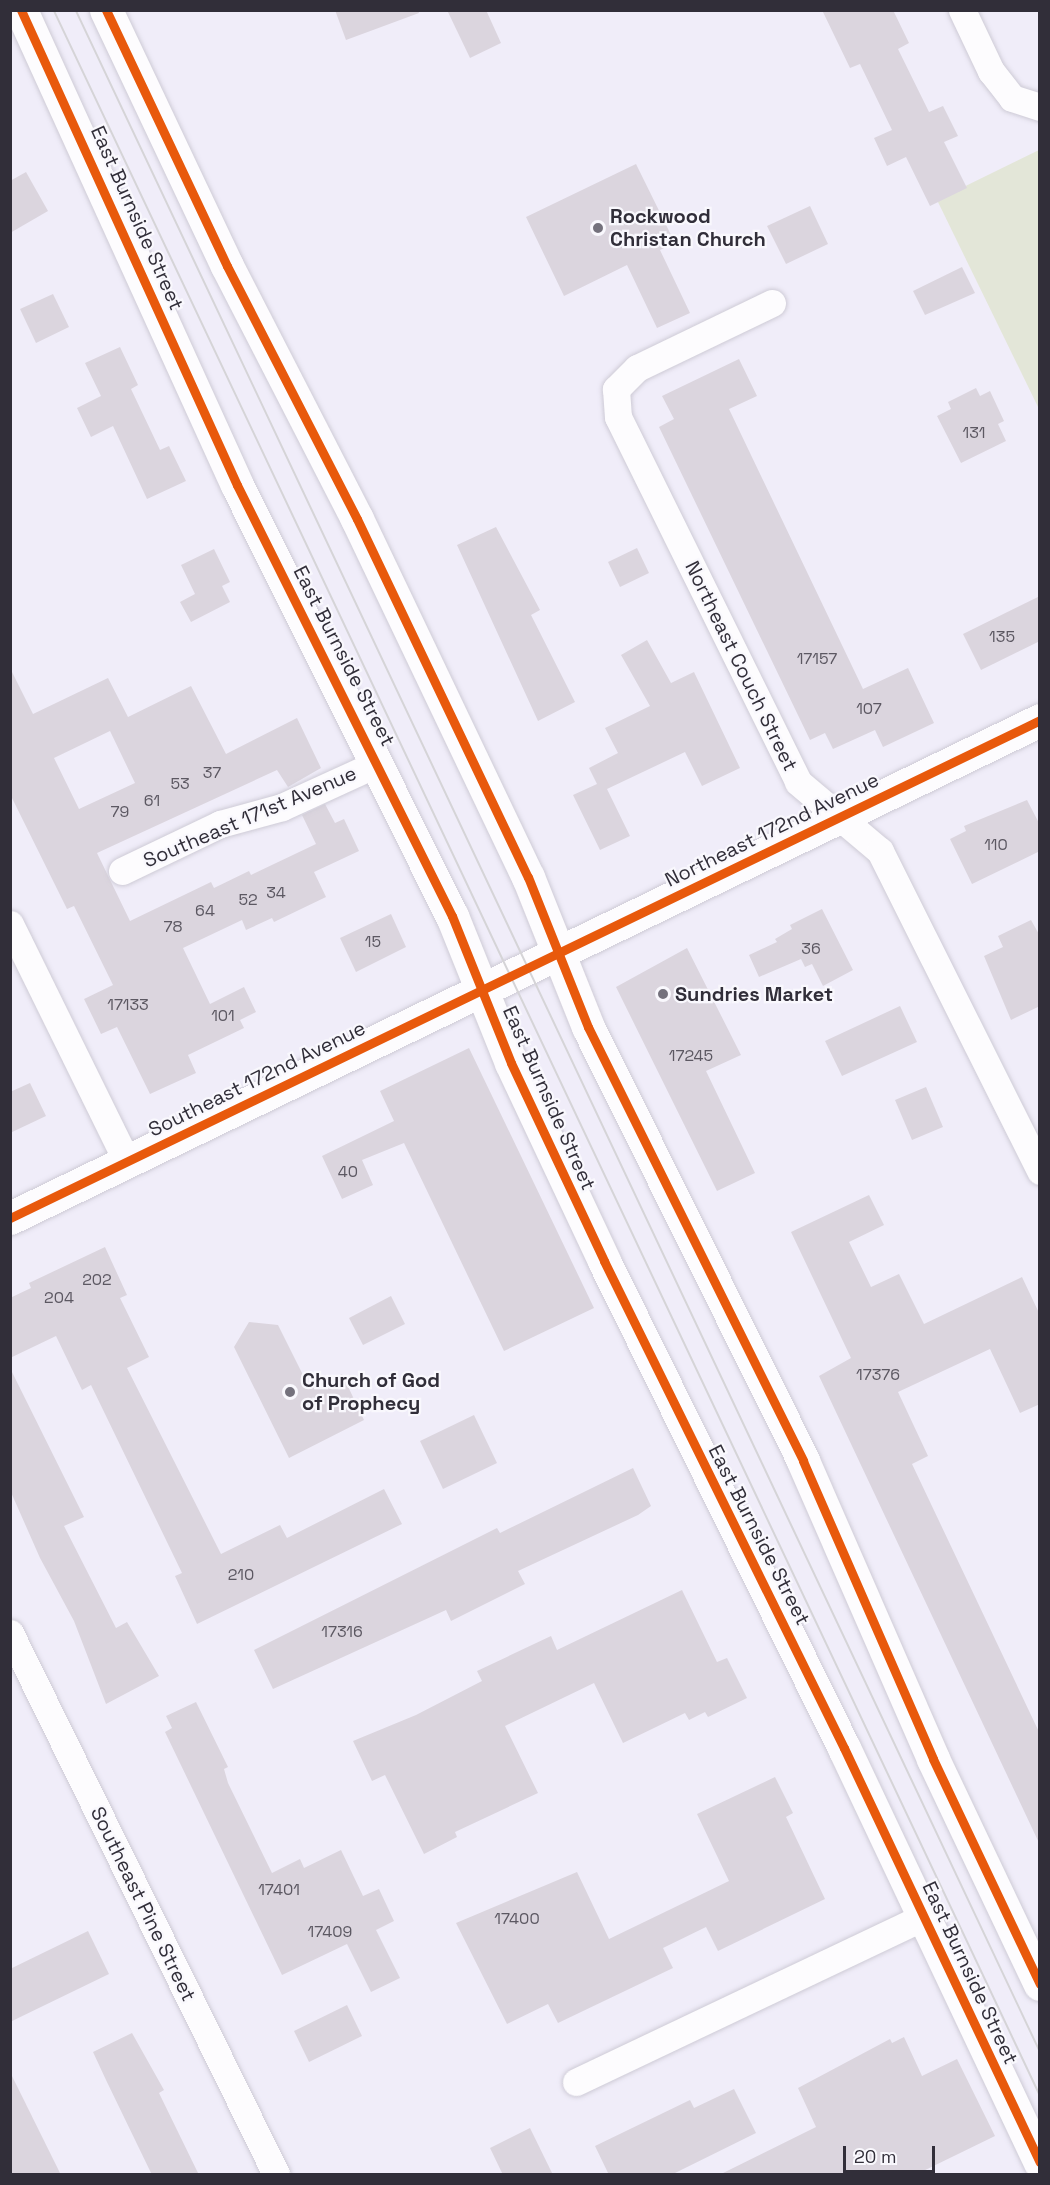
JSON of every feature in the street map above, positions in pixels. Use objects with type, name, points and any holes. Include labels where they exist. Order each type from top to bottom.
[{"type":"street","name":"East Burnside Street","points":[[21,10],[237,485],[378,763],[452,916],[511,1063],[609,1272],[924,1917],[1040,2162]]},
{"type":"street","points":[[106,10],[227,266],[412,633],[528,877],[588,1027],[662,1183],[802,1461],[933,1759],[1040,1984]]},
{"type":"street","points":[[962,10],[991,71],[1012,98],[1040,107]]},
{"type":"street","name":"Northeast Couch Street","points":[[772,303],[637,368],[616,389],[618,417],[798,782],[880,850],[1040,1171]]},
{"type":"street","name":"Northeast 172nd Avenue","points":[[520,972],[1040,720]]},
{"type":"street","name":"Southeast 171st Avenue","points":[[122,871],[220,825],[282,807],[378,763]]},
{"type":"street","points":[[10,924],[128,1162]]},
{"type":"street","name":"Southeast 172nd Avenue","points":[[10,1218],[520,972]]},
{"type":"street","name":"Southeast Pine Street","points":[[10,1633],[276,2175]]},
{"type":"street","points":[[576,2082],[924,1917]]},
{"type":"shaded area","points":[[1039,150],[1039,409],[937,200]]},
{"type":"building","points":[[335,10],[418,10],[419,13],[346,40]]},
{"type":"building","points":[[447,10],[486,10],[501,43],[470,58]]},
{"type":"building","points":[[822,10],[893,10],[909,43],[898,49],[929,112],[943,106],[958,136],[944,142],[967,188],[930,206],[906,157],[887,166],[874,138],[892,130],[860,64],[850,68]]},
{"type":"building","points":[[636,164],[675,243],[660,250],[690,313],[657,328],[627,265],[564,296],[526,217]]},
{"type":"building","points":[[26,172],[48,211],[10,233],[10,181]]},
{"type":"building","points":[[810,206],[828,244],[786,264],[767,226]]},
{"type":"building","points":[[962,267],[975,293],[925,315],[913,291]]},
{"type":"building","points":[[53,294],[69,327],[36,343],[20,309]]},
{"type":"building","points":[[120,347],[138,385],[131,389],[160,450],[169,446],[186,481],[147,499],[113,426],[91,437],[77,408],[101,396],[85,363]]},
{"type":"building","points":[[739,359],[757,396],[729,409],[863,689],[908,668],[934,723],[883,747],[875,730],[833,749],[825,733],[810,740],[659,427],[674,419],[662,396]]},
{"type":"building","points":[[976,388],[980,396],[990,391],[1004,421],[998,424],[1006,441],[961,463],[937,416],[951,409],[948,402]]},
{"type":"building","points":[[496,527],[540,610],[531,615],[575,702],[538,721],[457,545]]},
{"type":"building","points":[[637,548],[649,573],[620,587],[608,562]]},
{"type":"building","points":[[214,549],[230,582],[222,586],[230,602],[191,622],[180,602],[195,594],[181,565]]},
{"type":"building","points":[[1040,596],[1040,641],[981,670],[963,634]]},
{"type":"building","points":[[647,640],[671,683],[694,672],[740,768],[702,786],[685,752],[607,789],[630,836],[600,850],[573,795],[597,784],[589,768],[618,753],[605,728],[650,706],[621,655]]},
{"type":"building","points":[[10,668],[33,714],[108,678],[128,717],[191,686],[226,754],[297,718],[321,768],[288,787],[277,770],[97,853],[130,921],[211,882],[214,888],[249,871],[251,875],[316,844],[302,815],[325,804],[335,823],[344,819],[359,851],[314,872],[326,897],[274,922],[272,918],[246,930],[242,920],[183,948],[210,1004],[244,987],[256,1012],[240,1020],[244,1028],[188,1055],[196,1073],[150,1094],[117,1027],[101,1034],[84,999],[113,985],[74,906],[67,909],[10,794]],"holes":[[[110,731],[135,783],[79,809],[54,758]]]},
{"type":"building","points":[[1027,800],[1040,825],[1040,851],[972,884],[950,839],[966,831],[964,826]]},
{"type":"building","points":[[822,909],[853,970],[823,986],[812,964],[805,967],[801,959],[759,977],[749,955],[777,942],[775,939],[792,929],[790,925]]},
{"type":"building","points":[[391,914],[406,947],[356,972],[340,938]]},
{"type":"building","points":[[1031,920],[1040,936],[1040,1006],[1011,1020],[984,956],[1003,947],[998,936]]},
{"type":"building","points":[[687,948],[741,1055],[706,1071],[755,1173],[717,1191],[616,987]]},
{"type":"building","points":[[900,1006],[917,1042],[842,1076],[825,1041]]},
{"type":"building","points":[[469,1048],[594,1308],[504,1351],[404,1143],[362,1160],[373,1185],[342,1199],[322,1156],[394,1121],[380,1091]]},
{"type":"building","points":[[30,1083],[46,1116],[10,1133],[10,1092]]},
{"type":"building","points":[[926,1087],[943,1127],[912,1140],[895,1100]]},
{"type":"building","points":[[869,1195],[884,1225],[849,1242],[871,1287],[899,1274],[924,1324],[1022,1277],[1040,1315],[1040,1404],[1020,1413],[990,1349],[898,1392],[928,1456],[912,1464],[1040,1734],[1040,1845],[819,1376],[851,1358],[791,1232]]},
{"type":"building","points":[[105,1247],[127,1295],[120,1298],[149,1357],[127,1368],[221,1554],[280,1525],[287,1538],[384,1489],[402,1524],[197,1624],[175,1576],[182,1573],[91,1385],[82,1390],[56,1336],[10,1358],[10,1298],[31,1288],[29,1283]]},
{"type":"building","points":[[391,1296],[405,1324],[363,1345],[349,1318]]},
{"type":"building","points":[[249,1322],[278,1325],[310,1389],[342,1374],[364,1420],[289,1458],[234,1347]]},
{"type":"building","points":[[10,1368],[84,1517],[64,1526],[116,1628],[127,1622],[159,1676],[106,1704],[74,1621],[40,1558],[10,1490]]},
{"type":"building","points":[[474,1415],[497,1463],[443,1489],[420,1441]]},
{"type":"building","points":[[633,1468],[651,1506],[638,1515],[518,1571],[525,1584],[451,1621],[446,1610],[273,1689],[254,1650],[497,1528],[500,1533]]},
{"type":"building","points":[[682,1590],[717,1662],[727,1658],[747,1698],[708,1717],[705,1712],[689,1720],[685,1713],[623,1743],[594,1683],[505,1726],[538,1793],[455,1832],[457,1837],[424,1854],[385,1775],[372,1781],[353,1741],[416,1715],[482,1681],[477,1671],[551,1636],[557,1650]]},
{"type":"building","points":[[196,1702],[228,1767],[224,1769],[228,1783],[272,1873],[300,1859],[304,1868],[341,1850],[363,1896],[379,1889],[394,1921],[376,1930],[400,1978],[371,1992],[347,1944],[282,1975],[165,1732],[172,1728],[166,1716]]},
{"type":"building","points":[[775,1777],[793,1813],[786,1817],[825,1899],[718,1951],[706,1927],[663,1948],[673,1968],[558,2023],[548,2004],[507,2024],[456,1923],[577,1872],[609,1939],[729,1881],[697,1814]]},
{"type":"building","points":[[88,1931],[109,1974],[10,2022],[10,1969]]},
{"type":"building","points":[[347,2005],[362,2036],[309,2062],[294,2031]]},
{"type":"building","points":[[132,2033],[164,2090],[159,2093],[199,2175],[152,2175],[106,2080],[93,2052]]},
{"type":"building","points":[[904,2037],[922,2076],[957,2059],[995,2136],[915,2175],[719,2175],[816,2127],[798,2088],[890,2039],[892,2043]]},
{"type":"building","points":[[10,2072],[61,2175],[10,2175]]},
{"type":"building","points":[[734,2089],[756,2133],[671,2175],[609,2175],[595,2146],[690,2100],[694,2108]]},
{"type":"building","points":[[530,2128],[553,2175],[503,2175],[490,2148]]},
{"type":"tram line","points":[[54,10],[1040,2095]]},
{"type":"tram line","points":[[76,10],[1040,2051]]},
{"type":"cycle path","points":[[21,10],[237,485],[452,916],[511,1063],[604,1261],[844,1748],[1040,2162]]},
{"type":"cycle path","points":[[106,10],[227,266],[357,519],[528,877],[588,1027],[803,1461],[933,1759],[1040,1984]]},
{"type":"cycle path","points":[[10,1218],[1040,720]]},
{"type":"place","name":"Rockwood Christan Church","points":[[598,228]]},
{"type":"place","name":"Sundries Market","points":[[663,994]]},
{"type":"place","name":"Church of God of Prophecy","points":[[290,1392]]}]
